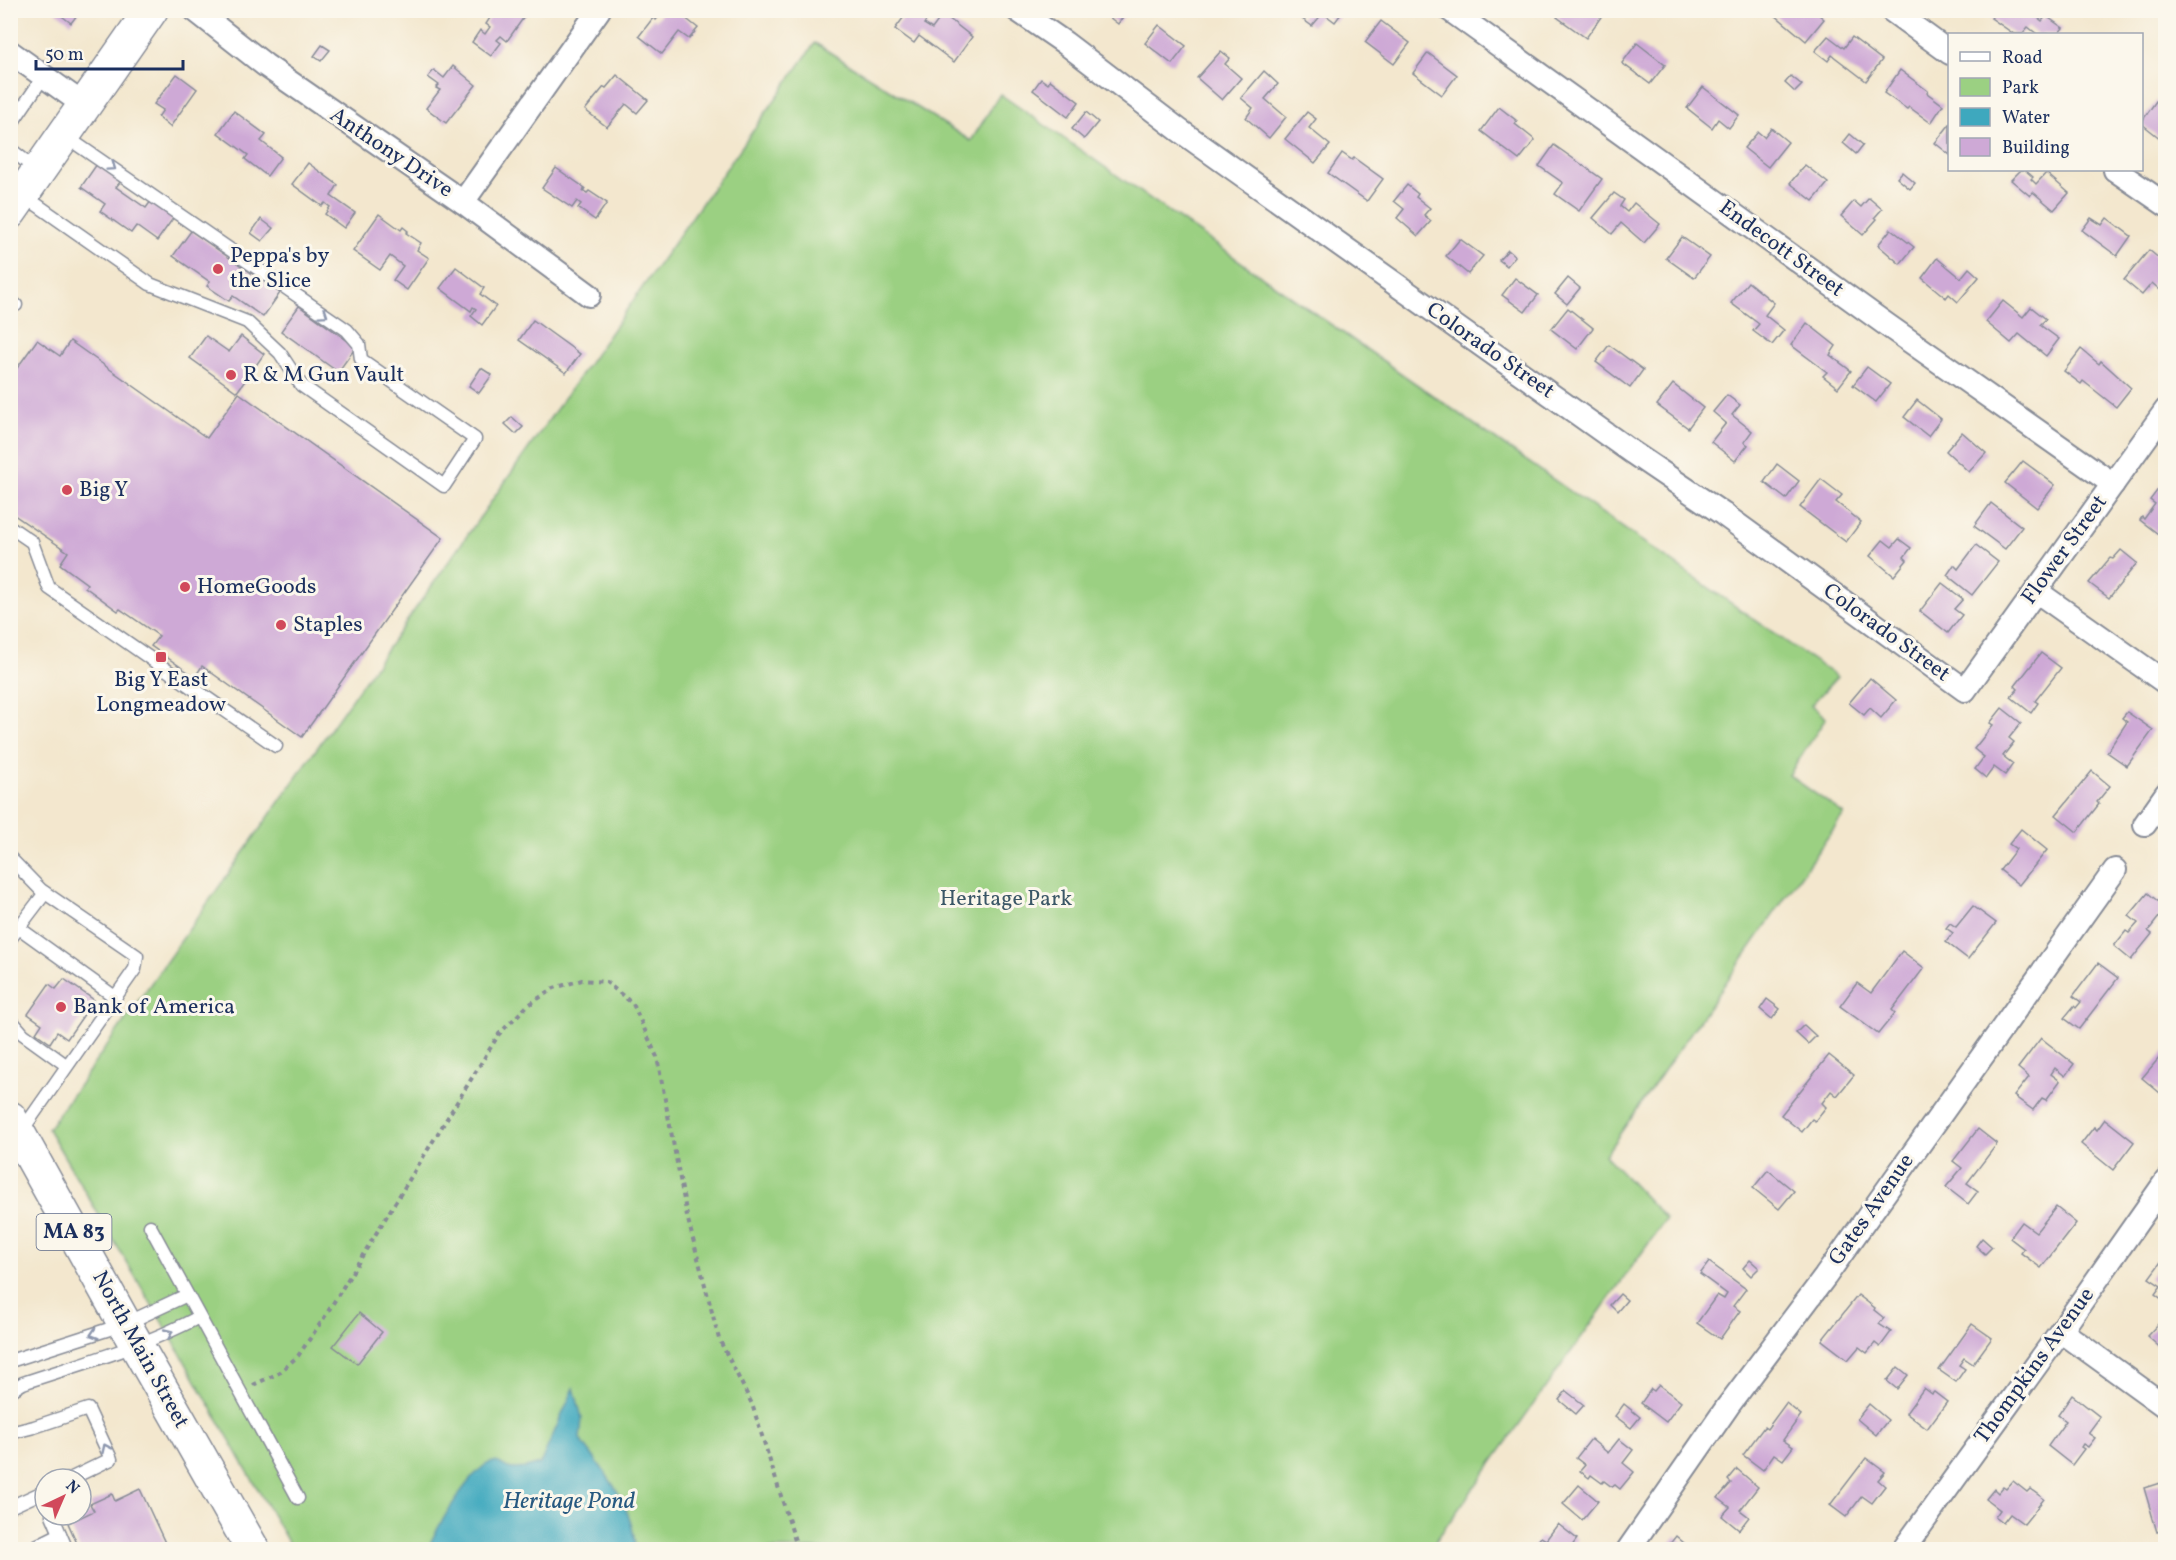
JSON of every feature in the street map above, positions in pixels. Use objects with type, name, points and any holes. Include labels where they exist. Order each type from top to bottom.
[{"type":"main road","points":[[24,193],[151,10]]},
{"type":"main road","name":"North Main Street","points":[[15,1126],[253,1550]]},
{"type":"street","name":"Anthony Drive","points":[[195,10],[265,65],[463,202],[589,295]]},
{"type":"street","points":[[463,202],[599,10]]},
{"type":"street","name":"Colorado Street","points":[[1017,10],[1065,43],[1206,149],[1633,453],[1723,514],[1965,690]]},
{"type":"street","name":"Endecott Street","points":[[1450,10],[1887,325],[2113,484]]},
{"type":"street","points":[[1891,10],[1948,52]]},
{"type":"street","points":[[10,52],[84,105]]},
{"type":"street","points":[[2116,171],[2166,205]]},
{"type":"street","name":"Flower Street","points":[[1965,690],[2166,410]]},
{"type":"street","points":[[2036,591],[2166,683]]},
{"type":"street","points":[[2145,824],[2166,794]]},
{"type":"street","name":"Gates Avenue","points":[[1628,1550],[1728,1406],[1825,1277],[2115,870]]},
{"type":"street","name":"Thompkins Avenue","points":[[1903,1550],[2061,1332],[2166,1181]]},
{"type":"street","points":[[2061,1332],[2166,1407]]},
{"type":"lane","points":[[10,126],[44,76]]},
{"type":"lane","points":[[10,149],[24,193],[150,284],[247,322],[280,353],[301,385],[444,486],[475,439],[363,361],[359,344],[347,330],[63,135]]},
{"type":"lane","points":[[10,527],[32,542],[49,588],[276,746]]},
{"type":"lane","points":[[10,858],[45,893],[137,957],[135,969],[115,998],[66,1065],[15,1126]]},
{"type":"lane","points":[[10,939],[45,893]]},
{"type":"lane","points":[[19,928],[115,998]]},
{"type":"lane","points":[[10,1019],[23,1034],[66,1065]]},
{"type":"lane","points":[[150,1227],[298,1498]]},
{"type":"lane","points":[[10,1391],[23,1383],[131,1335],[187,1295]]},
{"type":"lane","points":[[10,1361],[131,1335],[168,1334],[199,1317]]},
{"type":"lane","points":[[10,1433],[88,1409],[111,1459],[93,1468]]},
{"type":"lane","points":[[10,1507],[33,1498]]},
{"type":"lane","points":[[57,1527],[67,1550]]},
{"type":"lane","points":[[36,1546],[60,1534]]},
{"type":"path","points":[[240,1392],[279,1373],[298,1356],[324,1318],[499,1034],[527,1006],[554,988],[582,980],[606,982],[633,1004],[657,1057],[687,1216],[719,1339],[752,1404],[798,1550]]},
{"type":"green space","name":"Heritage Park","points":[[815,43],[971,141],[1000,94],[1837,677],[1811,705],[1826,718],[1789,775],[1844,814],[1605,1155],[1666,1219],[1430,1549],[292,1549],[48,1129]]},
{"type":"water","name":"Heritage Pond","points":[[574,1388],[582,1418],[580,1439],[617,1490],[624,1504],[630,1518],[635,1549],[428,1549],[456,1498],[477,1472],[487,1464],[497,1462],[508,1468],[516,1469],[540,1464]]},
{"type":"building","points":[[54,10],[81,10],[71,23]]},
{"type":"building","points":[[495,10],[529,10],[507,41],[501,36],[497,40],[501,43],[491,56],[472,42],[480,30],[485,34],[490,27],[486,24]]},
{"type":"building","points":[[664,10],[675,10],[698,28],[689,39],[679,32],[662,54],[639,36],[653,18],[656,20]]},
{"type":"building","points":[[909,10],[926,21],[924,24],[932,29],[943,14],[972,37],[954,62],[919,36],[914,43],[895,29]]},
{"type":"building","points":[[1100,10],[1128,10],[1118,24]]},
{"type":"building","points":[[1307,10],[1344,10],[1335,22],[1323,13],[1312,26],[1301,18]]},
{"type":"building","points":[[1562,10],[1592,10],[1601,17],[1586,38],[1557,17]]},
{"type":"building","points":[[1769,10],[1813,10],[1824,19],[1806,41]]},
{"type":"building","points":[[1997,10],[2028,10],[2042,21],[2046,16],[2063,28],[2059,33],[2036,33],[2028,27],[2023,33],[2013,33],[1991,18]]},
{"type":"building","points":[[1381,21],[1410,43],[1394,64],[1365,42]]},
{"type":"building","points":[[1159,25],[1186,46],[1172,64],[1145,43]]},
{"type":"building","points":[[1828,36],[1844,48],[1852,37],[1882,60],[1866,81],[1832,55],[1828,61],[1815,51]]},
{"type":"building","points":[[1637,43],[1665,65],[1650,84],[1622,63]]},
{"type":"building","points":[[322,45],[330,50],[321,61],[314,56]]},
{"type":"building","points":[[1221,51],[1230,58],[1225,64],[1241,78],[1222,100],[1197,78]]},
{"type":"building","points":[[1428,53],[1457,75],[1442,95],[1413,73]]},
{"type":"building","points":[[453,66],[476,85],[446,123],[426,108],[440,90],[436,88],[439,85],[428,77],[434,70],[444,78]]},
{"type":"building","points":[[1900,70],[1943,105],[1931,123],[1884,93]]},
{"type":"building","points":[[1264,71],[1278,84],[1265,99],[1286,117],[1269,138],[1246,118],[1253,108],[1241,98]]},
{"type":"building","points":[[177,74],[197,89],[170,127],[158,117],[163,110],[154,104]]},
{"type":"building","points":[[617,75],[648,100],[637,113],[626,104],[607,127],[585,110]]},
{"type":"building","points":[[1791,76],[1802,85],[1795,92],[1785,83]]},
{"type":"building","points":[[1041,79],[1048,84],[1050,80],[1079,102],[1068,117],[1033,90]]},
{"type":"building","points":[[1703,87],[1739,115],[1729,128],[1718,119],[1712,128],[1687,108]]},
{"type":"building","points":[[2156,101],[2166,108],[2166,143],[2143,125],[2143,120]]},
{"type":"building","points":[[1499,107],[1517,121],[1515,124],[1535,140],[1519,160],[1481,131]]},
{"type":"building","points":[[234,111],[266,135],[261,141],[281,157],[267,176],[245,159],[248,155],[218,133]]},
{"type":"building","points":[[1086,112],[1098,122],[1084,139],[1072,129]]},
{"type":"building","points":[[1307,112],[1316,119],[1309,128],[1330,145],[1315,163],[1285,139]]},
{"type":"building","points":[[1948,127],[1948,153],[1935,143]]},
{"type":"building","points":[[1771,128],[1788,142],[1768,167],[1744,148],[1758,132],[1764,137]]},
{"type":"building","points":[[1850,134],[1863,145],[1856,154],[1843,143]]},
{"type":"building","points":[[1554,145],[1602,179],[1579,211],[1555,194],[1563,183],[1539,166]]},
{"type":"building","points":[[1342,153],[1352,160],[1354,158],[1383,179],[1367,201],[1328,173]]},
{"type":"building","points":[[308,163],[338,185],[331,196],[355,213],[344,228],[325,214],[330,207],[325,203],[322,206],[292,184]]},
{"type":"building","points":[[97,164],[121,181],[116,187],[146,208],[151,201],[174,217],[157,241],[136,226],[131,233],[100,211],[105,204],[81,187]]},
{"type":"building","points":[[1805,165],[1828,183],[1813,201],[1790,183]]},
{"type":"building","points":[[556,168],[585,188],[583,191],[587,193],[589,191],[607,203],[595,220],[578,208],[581,204],[577,201],[572,208],[542,188]]},
{"type":"building","points":[[2020,171],[2026,171],[2033,177],[2031,179],[2036,184],[2046,173],[2069,193],[2054,210],[2033,192],[2030,196],[2011,180]]},
{"type":"building","points":[[1902,172],[1915,183],[1910,189],[1897,178]]},
{"type":"building","points":[[1407,185],[1418,194],[1416,197],[1430,208],[1424,215],[1431,221],[1418,236],[1397,218],[1404,209],[1394,201]]},
{"type":"building","points":[[1614,193],[1624,200],[1620,206],[1627,212],[1634,203],[1660,224],[1644,243],[1621,223],[1612,234],[1593,218]]},
{"type":"building","points":[[1869,198],[1882,209],[1875,217],[1877,219],[1863,235],[1841,216],[1854,201],[1861,207]]},
{"type":"building","points":[[379,214],[401,230],[403,227],[408,231],[406,233],[421,243],[417,250],[429,258],[407,290],[393,280],[403,266],[390,256],[380,270],[353,251]]},
{"type":"building","points":[[2091,218],[2102,225],[2107,218],[2131,236],[2117,256],[2082,230]]},
{"type":"building","points":[[261,219],[273,228],[262,241],[251,233]]},
{"type":"building","points":[[1891,229],[1914,247],[1900,264],[1878,245]]},
{"type":"building","name":"Peppa's by the Slice","points":[[191,231],[280,293],[263,317],[233,296],[229,301],[207,286],[210,282],[173,256]]},
{"type":"building","points":[[1682,237],[1710,257],[1694,278],[1666,258]]},
{"type":"building","points":[[1460,239],[1483,256],[1468,274],[1446,256]]},
{"type":"building","points":[[1508,250],[1515,256],[1507,266],[1499,260]]},
{"type":"building","points":[[2149,250],[2161,260],[2163,257],[2166,259],[2166,295],[2152,283],[2142,295],[2124,280]]},
{"type":"building","points":[[1937,258],[1961,278],[1969,268],[1979,277],[1958,302],[1949,294],[1946,298],[1922,278]]},
{"type":"building","points":[[456,267],[484,288],[480,294],[496,306],[482,325],[471,316],[476,309],[473,307],[471,311],[440,288]]},
{"type":"building","points":[[1515,278],[1538,295],[1525,312],[1502,295]]},
{"type":"building","points":[[1568,278],[1580,288],[1567,304],[1555,294]]},
{"type":"building","points":[[1748,282],[1774,303],[1765,315],[1784,330],[1772,345],[1753,331],[1759,324],[1731,303]]},
{"type":"building","points":[[2003,301],[2023,317],[2031,307],[2046,319],[2040,325],[2059,339],[2046,356],[2019,334],[2011,343],[1986,322]]},
{"type":"building","points":[[299,306],[356,347],[338,372],[281,331]]},
{"type":"building","points":[[1568,308],[1593,328],[1577,349],[1551,329]]},
{"type":"building","points":[[533,320],[580,354],[566,373],[519,340]]},
{"type":"building","points":[[1807,323],[1836,346],[1830,355],[1851,371],[1838,388],[1823,376],[1827,372],[1791,345]]},
{"type":"building","name":"R & M Gun Vault","points":[[206,336],[229,352],[241,336],[264,354],[237,392],[190,358]]},
{"type":"building","points":[[37,340],[60,356],[70,341],[207,438],[239,393],[443,538],[302,737],[202,666],[195,677],[151,646],[159,636],[85,587],[87,584],[60,564],[68,552],[10,512],[10,378]]},
{"type":"building","points":[[1609,345],[1643,370],[1630,388],[1596,362]]},
{"type":"building","points":[[2081,349],[2099,364],[2101,361],[2131,388],[2116,407],[2083,381],[2081,384],[2064,371]]},
{"type":"building","points":[[1867,367],[1890,384],[1876,402],[1853,385]]},
{"type":"building","points":[[481,368],[492,375],[479,393],[469,386]]},
{"type":"building","points":[[1673,384],[1703,408],[1688,428],[1657,405]]},
{"type":"building","points":[[1727,395],[1740,405],[1732,415],[1752,431],[1744,442],[1748,445],[1735,461],[1711,442],[1726,423],[1713,412]]},
{"type":"building","points":[[1917,400],[1941,419],[1928,436],[1904,417]]},
{"type":"building","points":[[512,417],[523,427],[516,434],[505,424]]},
{"type":"building","points":[[1962,432],[1986,453],[1969,472],[1946,451]]},
{"type":"building","points":[[2023,461],[2055,485],[2037,508],[2005,483]]},
{"type":"building","points":[[1777,464],[1799,481],[1786,499],[1764,482]]},
{"type":"building","points":[[1821,479],[1842,495],[1836,502],[1861,522],[1846,542],[1800,507]]},
{"type":"building","points":[[2163,483],[2166,486],[2166,533],[2162,537],[2140,520],[2142,517],[2144,519],[2155,504],[2150,500]]},
{"type":"building","points":[[1991,503],[2022,527],[2005,549],[1974,526]]},
{"type":"building","points":[[1899,539],[1911,548],[1904,557],[1907,560],[1894,576],[1870,556],[1883,540],[1892,547]]},
{"type":"building","points":[[1976,545],[1998,562],[1972,595],[1947,575],[1954,565],[1958,569]]},
{"type":"building","points":[[2121,550],[2137,563],[2109,598],[2089,583],[2110,558],[2113,559]]},
{"type":"building","points":[[1942,583],[1963,599],[1954,609],[1962,615],[1948,633],[1920,611]]},
{"type":"building","points":[[2041,653],[2061,668],[2035,701],[2038,703],[2031,713],[2011,697],[2018,689],[2015,686]]},
{"type":"building","points":[[1870,678],[1896,700],[1881,718],[1870,708],[1864,715],[1849,703]]},
{"type":"building","points":[[2002,708],[2021,723],[2009,738],[2014,742],[2003,756],[2013,764],[2005,775],[1994,767],[1986,778],[1975,769],[1984,757],[1974,749],[1993,725],[1990,723]]},
{"type":"building","points":[[2127,712],[2153,730],[2127,766],[2107,752],[2127,722],[2122,718]]},
{"type":"building","points":[[2092,771],[2110,786],[2077,832],[2056,815]]},
{"type":"building","points":[[2021,829],[2047,850],[2019,885],[2000,870],[2016,849],[2009,844]]},
{"type":"building","points":[[2148,893],[2166,908],[2148,931],[2152,934],[2131,960],[2114,946],[2126,931],[2129,933],[2138,923],[2129,916]]},
{"type":"building","points":[[1973,906],[1996,923],[1968,959],[1946,942],[1953,933],[1946,928],[1950,923],[1956,927]]},
{"type":"building","points":[[1902,951],[1924,968],[1892,1010],[1895,1013],[1878,1034],[1840,1006],[1857,983],[1871,993]]},
{"type":"building","points":[[2098,963],[2118,978],[2079,1029],[2064,1018],[2074,1006],[2076,1008],[2081,1002],[2073,996]]},
{"type":"building","name":"Bank of America","points":[[64,979],[94,1000],[67,1039],[57,1032],[50,1043],[36,1033],[42,1024],[28,1014],[49,984],[56,989]]},
{"type":"building","points":[[1767,999],[1780,1009],[1772,1019],[1760,1009]]},
{"type":"building","points":[[1804,1025],[1816,1036],[1808,1044],[1796,1033]]},
{"type":"building","points":[[2041,1038],[2074,1064],[2065,1076],[2055,1068],[2051,1074],[2060,1081],[2046,1100],[2042,1098],[2033,1110],[2014,1096],[2029,1077],[2018,1068]]},
{"type":"building","points":[[2166,1050],[2166,1098],[2142,1078]]},
{"type":"building","points":[[1829,1055],[1854,1075],[1837,1096],[1831,1091],[1822,1103],[1826,1107],[1802,1132],[1781,1115]]},
{"type":"building","points":[[2105,1119],[2134,1142],[2113,1170],[2081,1144],[2094,1127],[2097,1130]]},
{"type":"building","points":[[1978,1129],[1997,1144],[1967,1183],[1978,1191],[1968,1204],[1946,1187],[1962,1168],[1953,1161]]},
{"type":"building","points":[[1768,1170],[1794,1191],[1779,1209],[1753,1188]]},
{"type":"building","points":[[2056,1207],[2076,1223],[2041,1268],[2021,1253],[2024,1249],[2010,1238],[2022,1222],[2036,1232]]},
{"type":"building","points":[[1982,1238],[1992,1247],[1985,1254],[1976,1246]]},
{"type":"building","points":[[2166,1255],[2166,1302],[2155,1294],[2161,1286],[2149,1278]]},
{"type":"building","points":[[1750,1260],[1759,1268],[1751,1276],[1743,1268]]},
{"type":"building","points":[[1709,1262],[1746,1289],[1733,1306],[1740,1311],[1720,1339],[1697,1323],[1717,1295],[1724,1299],[1727,1294],[1700,1274]]},
{"type":"building","points":[[1620,1294],[1627,1300],[1617,1312],[1610,1305]]},
{"type":"building","points":[[1858,1295],[1884,1318],[1879,1324],[1891,1332],[1880,1347],[1875,1343],[1867,1353],[1859,1347],[1848,1360],[1822,1340]]},
{"type":"building","points":[[359,1313],[382,1332],[357,1364],[333,1346]]},
{"type":"building","points":[[2160,1322],[2166,1327],[2164,1351],[2147,1336]]},
{"type":"building","points":[[1972,1324],[1992,1338],[1973,1364],[1964,1358],[1959,1365],[1965,1369],[1956,1382],[1939,1370]]},
{"type":"building","points":[[1898,1367],[1908,1375],[1897,1389],[1887,1381]]},
{"type":"building","points":[[1659,1385],[1681,1402],[1666,1422],[1641,1403],[1651,1389],[1654,1391]]},
{"type":"building","points":[[1924,1388],[1947,1402],[1927,1429],[1906,1413]]},
{"type":"building","points":[[1566,1391],[1584,1405],[1576,1414],[1559,1400]]},
{"type":"building","points":[[2072,1395],[2100,1417],[2088,1433],[2095,1438],[2088,1447],[2083,1444],[2081,1447],[2084,1449],[2072,1465],[2048,1446],[2066,1421],[2058,1415]]},
{"type":"building","points":[[1786,1403],[1801,1415],[1783,1440],[1793,1447],[1783,1460],[1774,1454],[1763,1470],[1743,1455],[1764,1427],[1767,1429]]},
{"type":"building","points":[[1624,1404],[1640,1417],[1631,1428],[1615,1416]]},
{"type":"building","points":[[1869,1404],[1888,1420],[1876,1435],[1857,1419]]},
{"type":"building","points":[[1591,1439],[1608,1453],[1619,1439],[1633,1450],[1623,1463],[1634,1472],[1620,1489],[1604,1481],[1602,1483],[1591,1475],[1589,1478],[1580,1471],[1585,1465],[1576,1458]]},
{"type":"building","points":[[1866,1458],[1885,1472],[1878,1480],[1885,1486],[1872,1503],[1862,1496],[1846,1517],[1830,1505]]},
{"type":"building","points":[[1737,1469],[1758,1487],[1740,1510],[1749,1517],[1739,1530],[1722,1516],[1730,1507],[1718,1498],[1731,1483],[1728,1480]]},
{"type":"building","points":[[2013,1481],[2027,1492],[2030,1489],[2044,1499],[2024,1524],[2010,1514],[2003,1523],[1995,1517],[2000,1510],[1986,1499],[1994,1489],[1998,1493],[2003,1487],[2006,1489]]},
{"type":"building","points":[[2166,1481],[2166,1530],[2157,1532],[2144,1488]]},
{"type":"building","points":[[1579,1485],[1598,1501],[1582,1520],[1563,1504]]},
{"type":"building","points":[[140,1489],[166,1545],[159,1550],[80,1550],[70,1527],[93,1527],[93,1503],[112,1494],[115,1501]]},
{"type":"building","points":[[1558,1524],[1577,1539],[1569,1550],[1531,1550],[1541,1537],[1546,1540]]},
{"type":"building","points":[[1676,1536],[1692,1550],[1665,1550]]},
{"type":"place","name":"Peppa's by the Slice","points":[[218,269]]},
{"type":"place","name":"R & M Gun Vault","points":[[231,375]]},
{"type":"place","name":"Big Y","points":[[67,490]]},
{"type":"place","name":"HomeGoods","points":[[185,587]]},
{"type":"place","name":"Staples","points":[[281,625]]},
{"type":"place","name":"Big Y East Longmeadow","points":[[161,657]]},
{"type":"place","name":"Bank of America","points":[[61,1007]]}]
